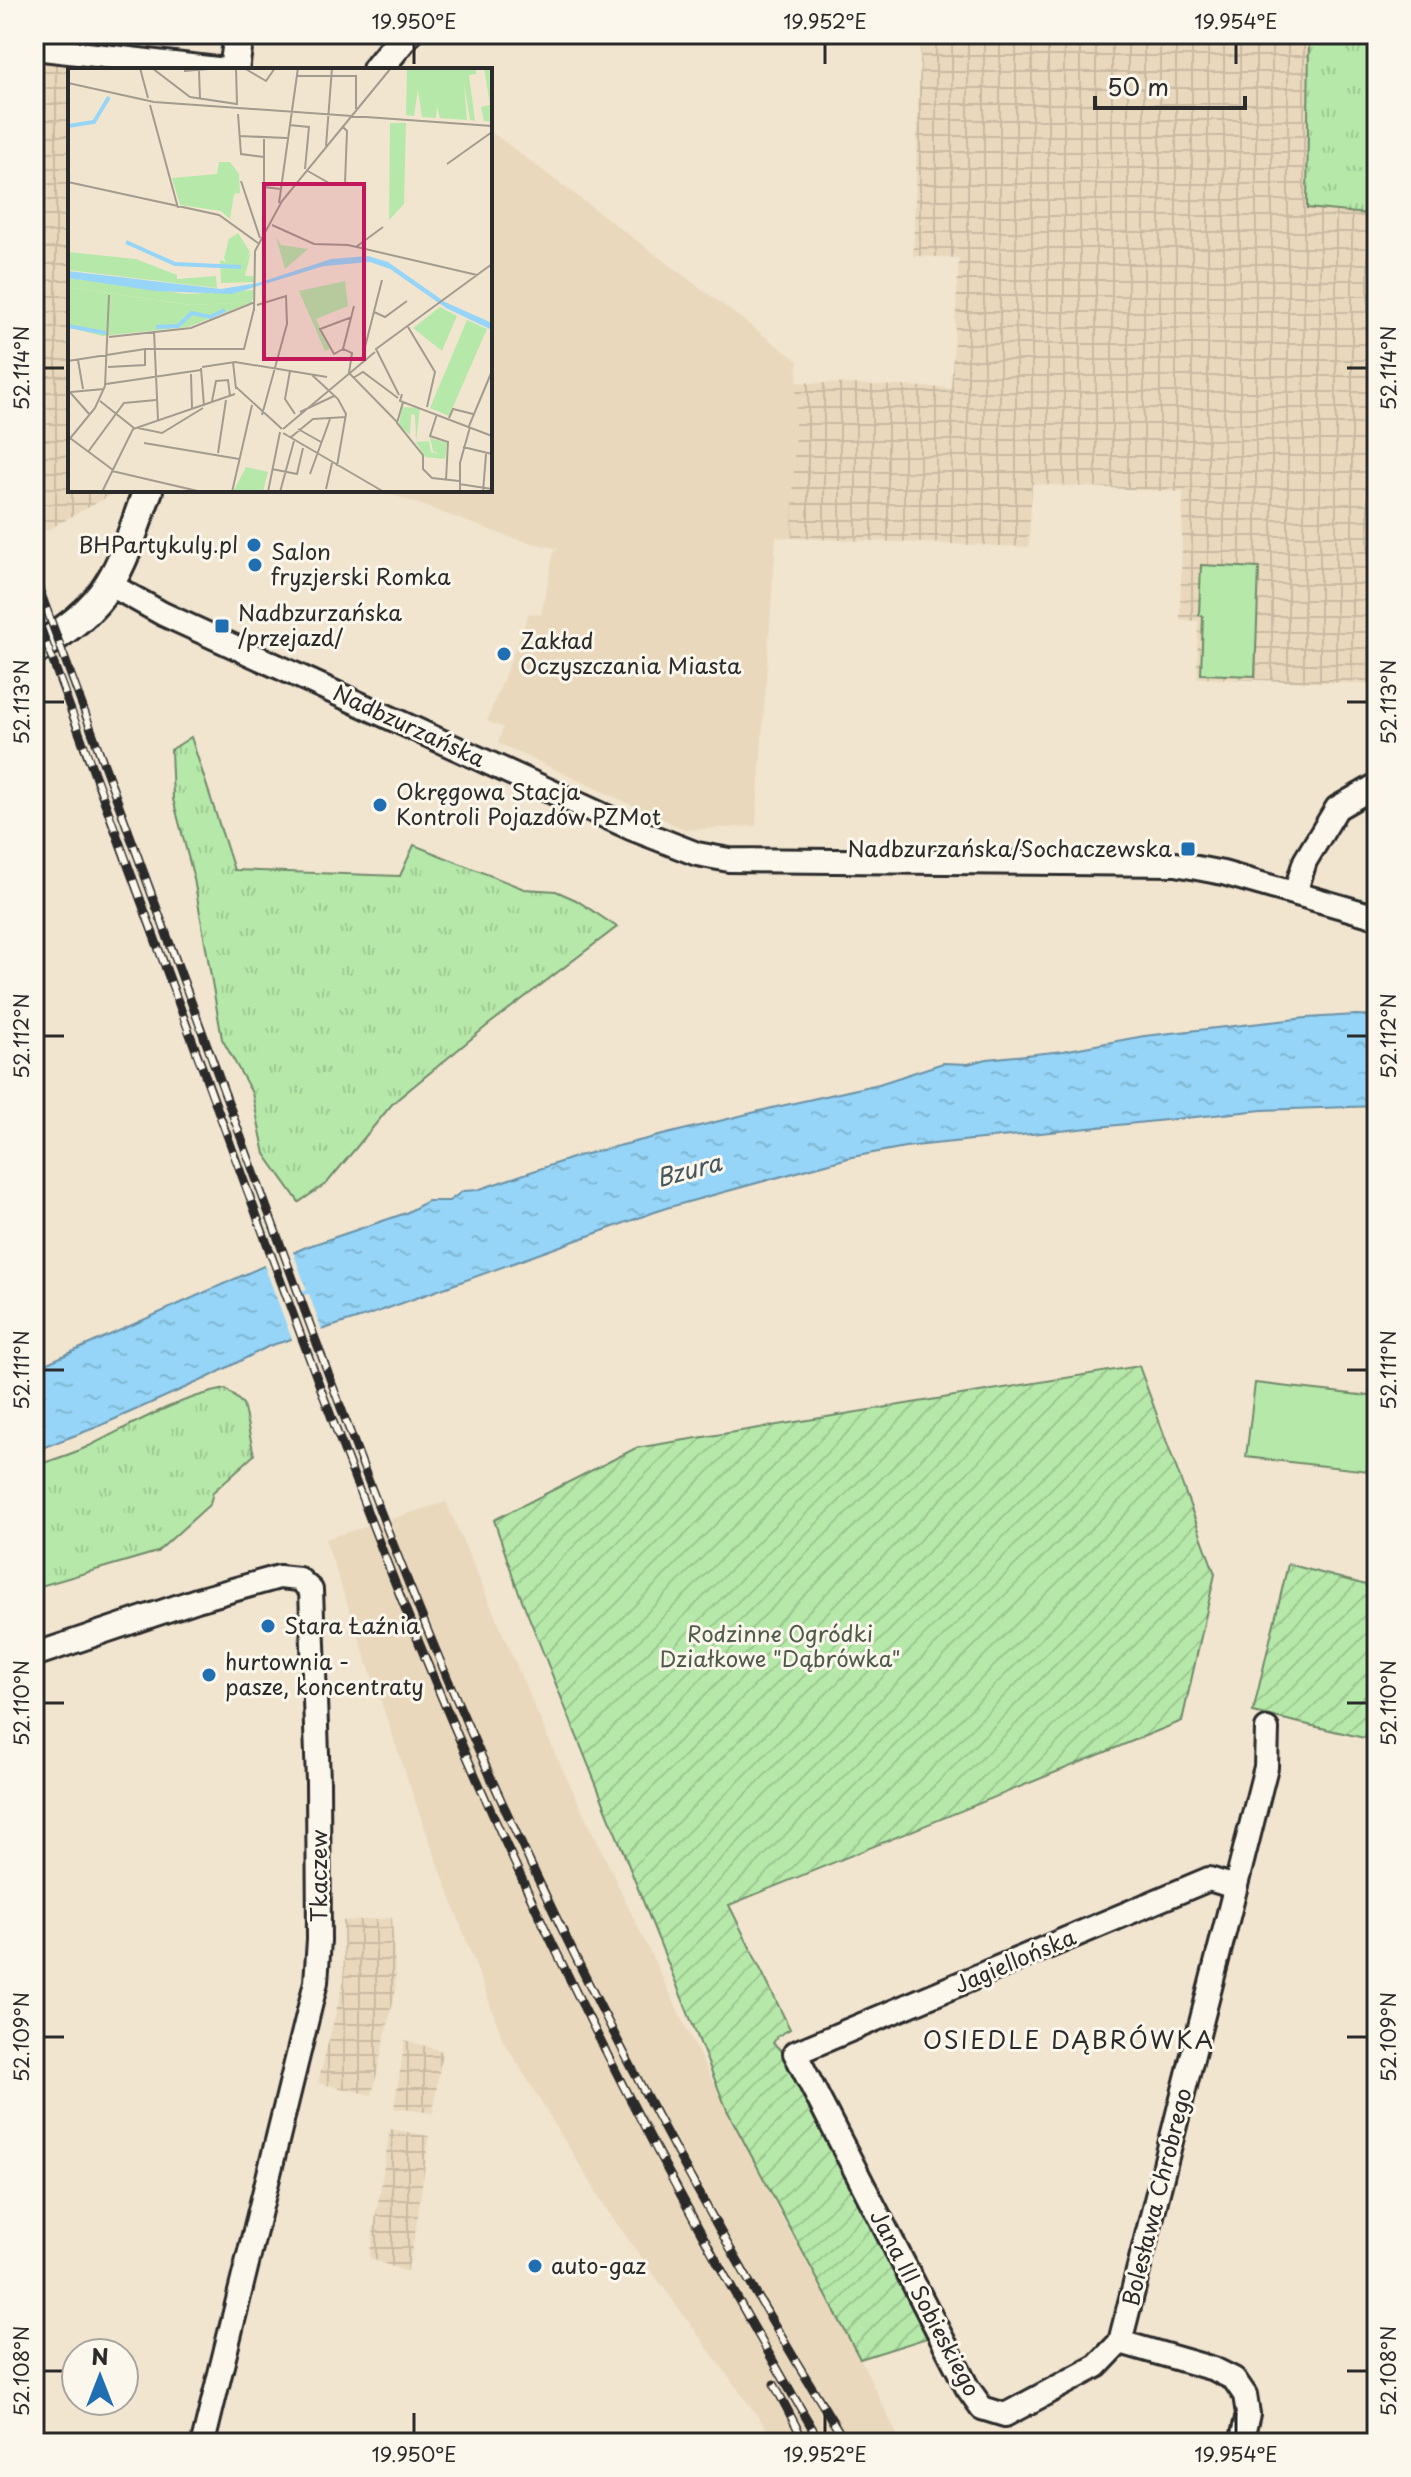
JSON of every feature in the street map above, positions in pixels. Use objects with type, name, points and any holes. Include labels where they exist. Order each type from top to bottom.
[{"type":"street","points":[[234,68],[239,34]]},
{"type":"street","points":[[379,68],[406,34]]},
{"type":"street","points":[[34,48],[209,68]]},
{"type":"street","points":[[34,651],[87,612],[109,584],[147,492]]},
{"type":"street","name":"Nadbzurzańska","points":[[109,584],[163,614],[619,823],[697,854],[729,860],[765,861],[1188,865],[1377,917]]},
{"type":"street","points":[[1295,893],[1305,861],[1337,808],[1377,785]]},
{"type":"street","name":"Tkaczew","points":[[34,1655],[197,1600],[279,1577],[299,1579],[311,1590],[318,1782],[319,1940],[316,1982],[203,2443]]},
{"type":"street","name":"Bolesława Chrobrego","points":[[1120,2342],[1266,1767],[1267,1729]]},
{"type":"street","name":"Jagiellońska","points":[[795,2053],[1209,1879],[1235,1887]]},
{"type":"street","name":"Jana III Sobieskiego","points":[[795,2053],[967,2387],[982,2408],[1005,2415],[1097,2366],[1120,2342]]},
{"type":"street","points":[[1120,2342],[1214,2369],[1234,2379],[1245,2395],[1248,2414],[1241,2443]]},
{"type":"shaded area","points":[[921,34],[1377,34],[1377,46],[1324,44],[1311,40],[1307,208],[1377,215],[1377,684],[1197,678],[1198,621],[1180,620],[1183,492],[1032,484],[1029,547],[792,538],[796,382],[951,388],[959,258],[913,256]]},
{"type":"shaded area","points":[[34,57],[139,68],[68,68],[68,492],[112,492],[38,535],[34,526]]},
{"type":"shaded area","points":[[492,132],[798,361],[792,538],[776,537],[756,826],[686,830],[498,743],[503,728],[487,721],[529,613],[541,615],[554,552],[558,549],[512,538],[386,492],[492,492]]},
{"type":"shaded area","points":[[446,1502],[552,1747],[695,2046],[783,2219],[864,2366],[901,2443],[777,2443],[609,2213],[503,2040],[416,1804],[325,1539]]},
{"type":"shaded area","points":[[392,1918],[396,1988],[372,2095],[318,2083],[344,1980],[343,1921]]},
{"type":"shaded area","points":[[405,2040],[442,2051],[433,2113],[394,2108]]},
{"type":"shaded area","points":[[390,2129],[429,2136],[407,2272],[369,2258]]},
{"type":"green space","points":[[1309,40],[1324,44],[1377,45],[1377,215],[1307,208]]},
{"type":"green space","points":[[1201,565],[1259,568],[1255,676],[1201,674]]},
{"type":"green space","points":[[191,737],[234,870],[400,876],[414,845],[524,889],[556,891],[576,900],[617,927],[488,1025],[393,1103],[327,1183],[299,1202],[265,1154],[252,1093],[222,1039],[194,879],[173,799],[171,750]]},
{"type":"green space","name":"Rodzinne Ogródki Działkowe \"Dąbrówka\"","points":[[1139,1366],[1215,1574],[1182,1721],[729,1905],[790,2029],[773,2043],[783,2052],[927,2338],[860,2359],[727,2110],[516,1585],[494,1520],[636,1448]]},
{"type":"green space","points":[[1255,1383],[1377,1397],[1377,1472],[1246,1457]]},
{"type":"green space","points":[[226,1389],[243,1404],[254,1455],[213,1492],[210,1504],[157,1552],[34,1588],[34,1466],[81,1450],[172,1406]]},
{"type":"green space","points":[[1288,1564],[1377,1588],[1377,1741],[1253,1712]]},
{"type":"water","name":"Bzura","points":[[1356,1015],[1377,1016],[1377,1106],[1262,1110],[905,1147],[852,1157],[666,1208],[369,1315],[269,1346],[207,1378],[34,1451],[34,1369],[306,1247],[406,1213],[428,1201],[449,1201],[463,1191],[477,1190],[578,1156],[879,1084],[943,1063],[968,1064],[1144,1036]]},
{"type":"pier","points":[[292,1249],[307,1290],[290,1296],[309,1294],[323,1333],[293,1342],[263,1262]]},
{"type":"railway","points":[[34,575],[339,1403],[452,1689],[540,1883],[635,2074],[737,2260],[846,2443]]},
{"type":"railway","points":[[34,610],[326,1404],[448,1714],[595,2030],[727,2280],[821,2443]]},
{"type":"railway","points":[[774,2384],[805,2443]]},
{"type":"place","name":"BHPartykuly.pl","points":[[254,545]]},
{"type":"place","name":"Salon fryzjerski Romka","points":[[255,565]]},
{"type":"place","name":"Nadbzurzańska /przejazd/","points":[[222,626]]},
{"type":"place","name":"Zakład Oczyszczania Miasta","points":[[504,654]]},
{"type":"place","name":"Okręgowa Stacja Kontroli Pojazdów PZMot","points":[[380,805]]},
{"type":"place","name":"Nadbzurzańska/Sochaczewska","points":[[1188,849]]},
{"type":"place","name":"Stara Łaźnia","points":[[268,1626]]},
{"type":"place","name":"hurtownia - pasze, koncentraty","points":[[209,1675]]},
{"type":"place","name":"auto-gaz","points":[[535,2266]]},
{"type":"district","name":"OSIEDLE DĄBRÓWKA","points":[[1069,2041]]}]
